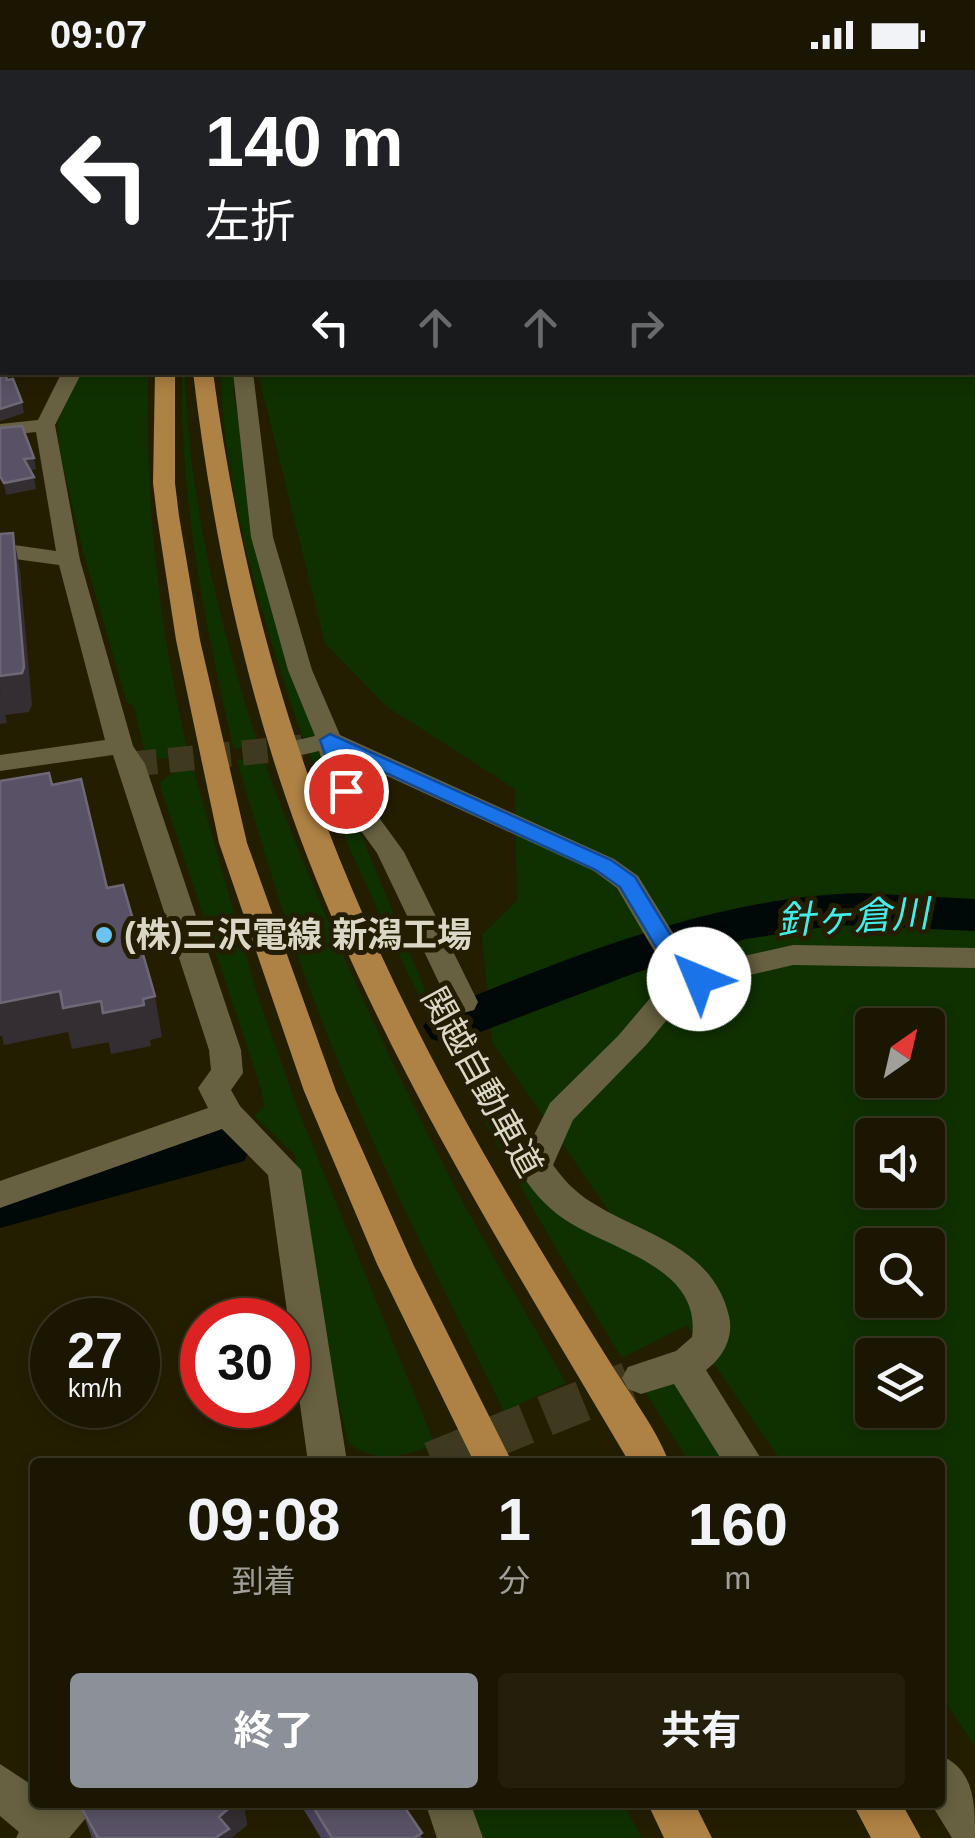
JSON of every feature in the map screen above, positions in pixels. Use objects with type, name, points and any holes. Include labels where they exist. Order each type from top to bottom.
[{"type":"highway","points":[[165,375],[164,483],[168,516],[188,640],[234,842],[320,1090],[395,1264],[491,1458]]},
{"type":"highway","name":"関越自動車道","points":[[204,375],[221,507],[287,762],[313,830],[376,980],[507,1220],[648,1458]]},
{"type":"highway","points":[[672,1808],[689,1838]]},
{"type":"highway","points":[[878,1808],[898,1838]]},
{"type":"street","points":[[70,375],[45,425],[69,560],[120,746],[132,764],[225,1050],[227,1073],[214,1088],[228,1114],[284,1170],[327,1458]]},
{"type":"street","points":[[244,375],[262,536],[300,670],[316,744],[390,852],[463,1002]]},
{"type":"street","points":[[0,430],[45,425]]},
{"type":"street","points":[[0,550],[69,560]]},
{"type":"street","points":[[316,744],[604,865],[628,882],[685,976],[699,979],[763,960],[804,954],[975,958]]},
{"type":"street","points":[[0,763],[120,746]]},
{"type":"street","points":[[641,1378],[684,1366],[705,1348],[712,1331],[710,1301],[678,1265],[560,1197],[535,1167],[544,1133],[578,1090],[628,1045],[685,976]]},
{"type":"street","points":[[0,1195],[228,1114]]},
{"type":"street","points":[[684,1366],[742,1458]]},
{"type":"street","points":[[945,1785],[975,1833]]},
{"type":"street","points":[[0,1787],[30,1807]]},
{"type":"street","points":[[31,1808],[52,1822]]},
{"type":"street","points":[[449,1808],[460,1838]]},
{"type":"green space","points":[[79,375],[148,375],[156,566],[189,756],[155,759],[144,749],[134,706],[127,703],[83,551],[59,448],[58,421]]},
{"type":"green space","points":[[182,375],[185,375],[192,468],[208,562],[258,745],[234,749],[196,562],[182,421]]},
{"type":"green space","points":[[220,375],[238,375],[233,391],[261,537],[320,736],[303,738],[260,604],[238,512]]},
{"type":"green space","points":[[258,375],[975,375],[975,1746],[945,1701],[945,1458],[779,1458],[687,1325],[622,1358],[534,1210],[413,984],[308,750],[330,749],[343,791],[446,1041],[496,1124],[556,1199],[627,1237],[492,1042],[482,935],[517,901],[515,789],[386,706],[325,643]]},
{"type":"green space","points":[[262,756],[323,909],[391,1059],[470,1215],[566,1383],[504,1411],[373,1142],[306,980],[237,760]]},
{"type":"green space","points":[[193,768],[257,994],[298,1110],[435,1445],[382,1456],[349,1444],[330,1367],[295,1155],[254,1116],[265,1106],[259,1082],[161,789],[160,782],[172,773]]},
{"type":"green space","points":[[683,1375],[735,1458],[687,1458],[641,1385]]},
{"type":"green space","points":[[466,1808],[626,1808],[642,1838],[478,1838]]},
{"type":"building","points":[[0,375],[6,375],[7,380],[13,379],[22,402],[0,409]]},
{"type":"building","points":[[22,426],[34,458],[24,459],[34,477],[4,483],[0,476],[0,428]]},
{"type":"building","points":[[13,533],[24,667],[22,673],[0,676],[0,534]]},
{"type":"building","name":"(株)三沢電線 新潟工場","points":[[49,773],[52,785],[81,779],[107,888],[123,885],[155,996],[143,999],[144,1005],[103,1013],[101,1001],[63,1008],[60,991],[0,1003],[0,781]]},
{"type":"building","points":[[82,1808],[229,1808],[219,1817],[229,1829],[215,1838],[98,1838]]},
{"type":"building","points":[[314,1808],[405,1808],[422,1833],[414,1838],[332,1838]]},
{"type":"waterway","name":"針ヶ倉川","points":[[449,1026],[660,946],[746,923],[837,909],[975,915]]},
{"type":"waterway","name":"針ヶ倉川","points":[[0,1206],[224,1146]]},
{"type":"tunnel","points":[[132,764],[302,747]]},
{"type":"tunnel","points":[[442,1458],[629,1382]]},
{"type":"place","name":"(株)三沢電線 新潟工場","points":[[104,935]]},
{"type":"route","points":[[346,791],[330,740],[604,865],[628,882],[685,976],[699,979]]}]
